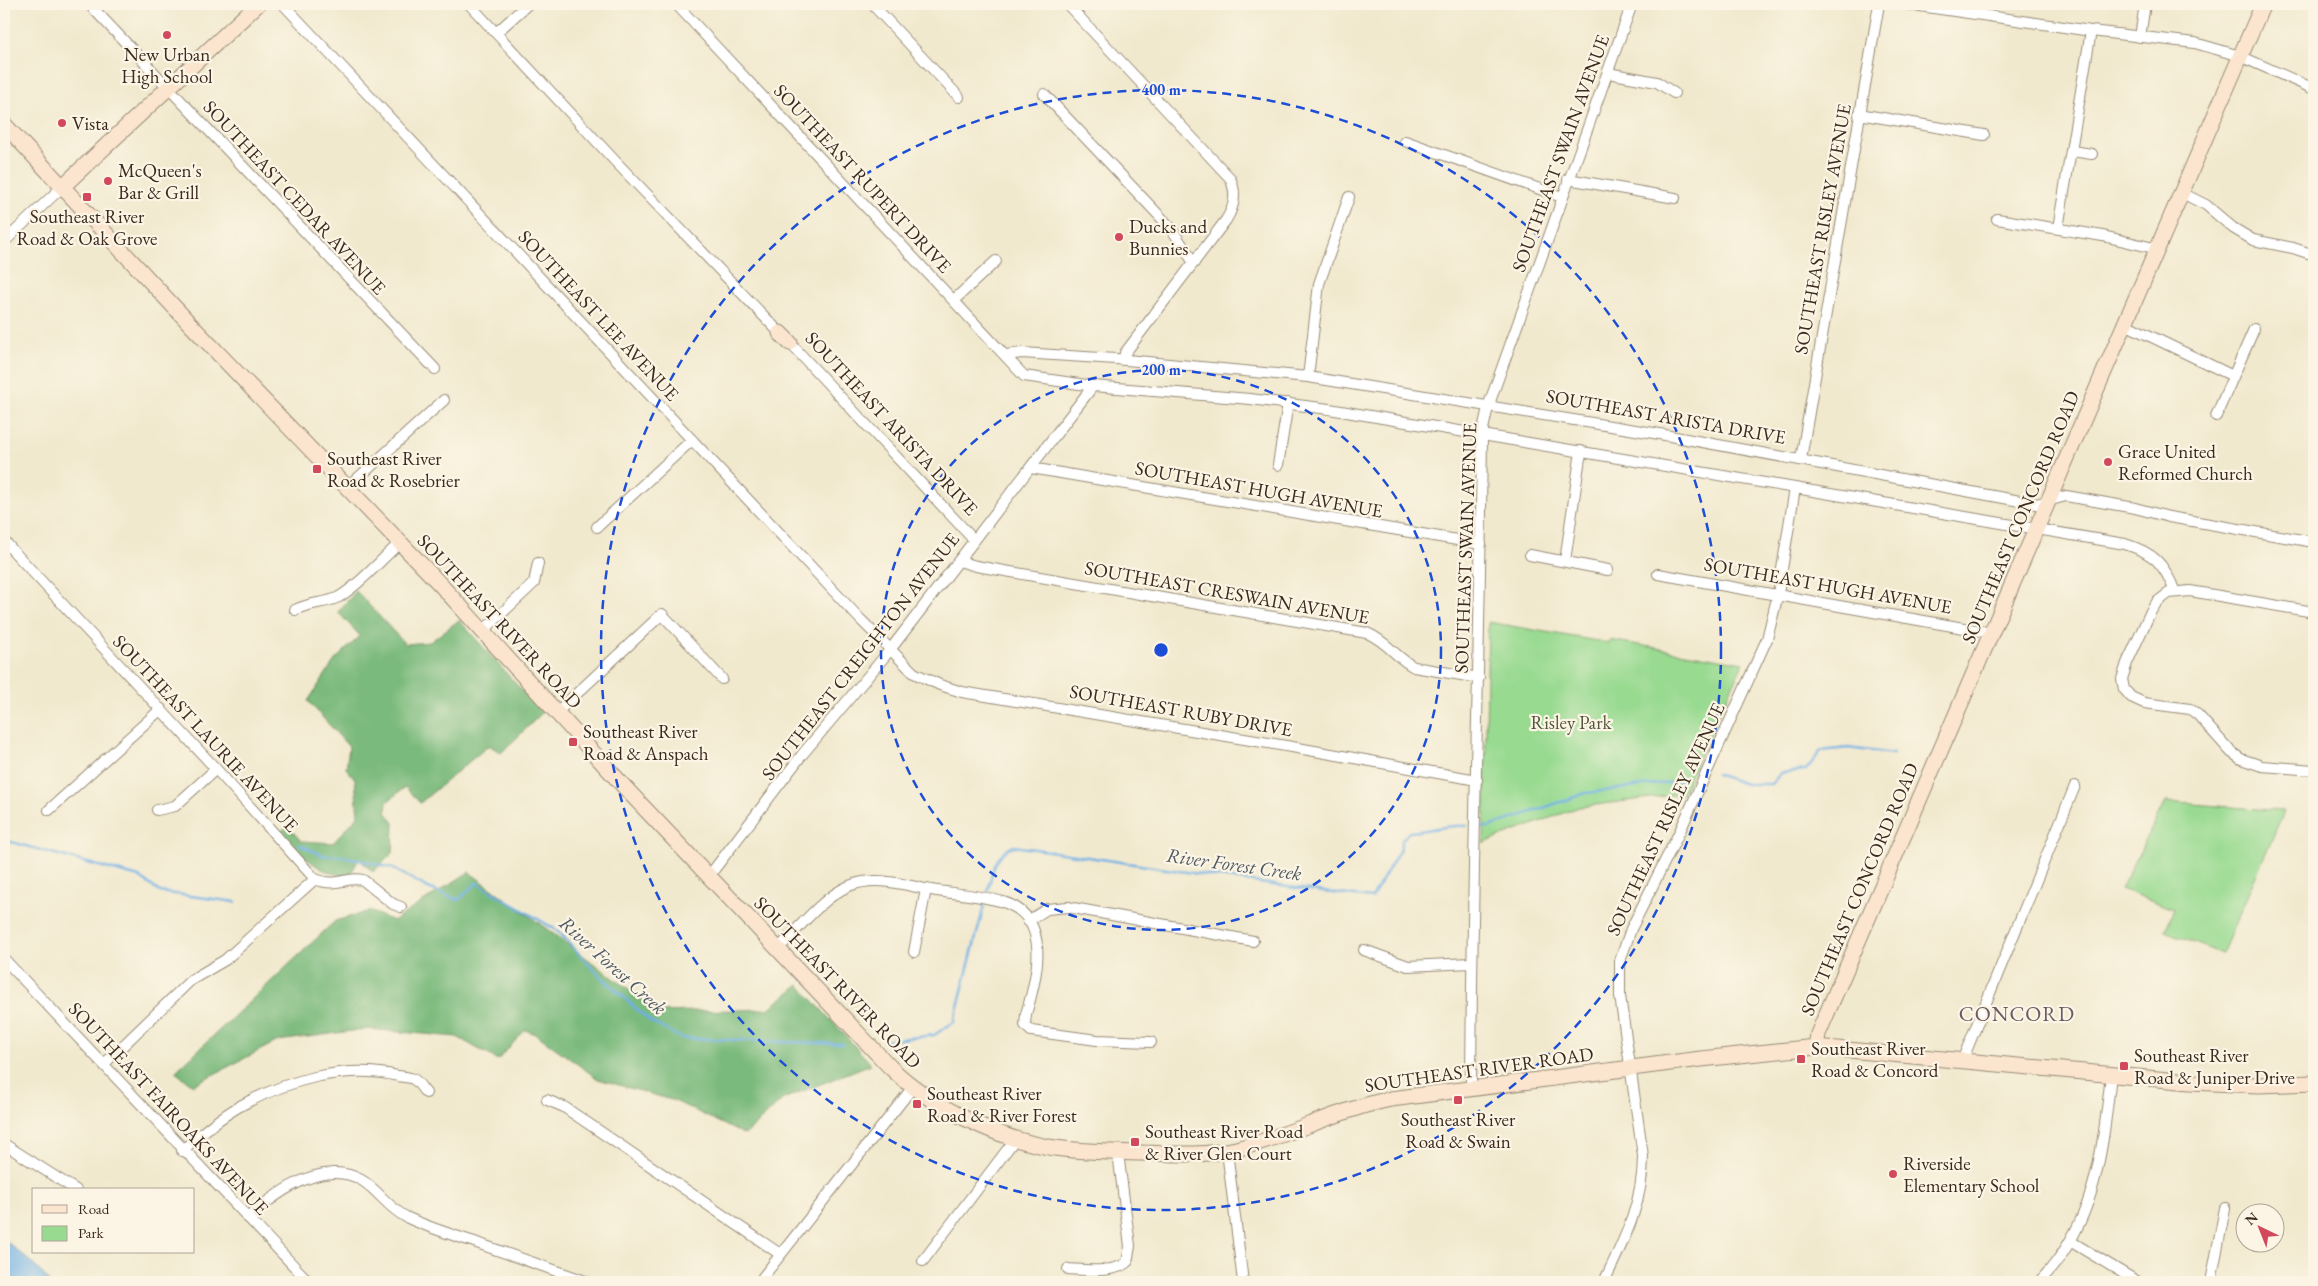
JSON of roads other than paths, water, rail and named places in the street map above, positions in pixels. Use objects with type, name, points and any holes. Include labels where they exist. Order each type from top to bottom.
[{"type":"street","name":"SOUTHEAST CEDAR AVENUE","points":[[89,4],[435,368]]},
{"type":"street","points":[[4,242],[258,4]]},
{"type":"street","name":"SOUTHEAST LEE AVENUE","points":[[283,4],[890,650]]},
{"type":"street","name":"SOUTHEAST ARISTA DRIVE","points":[[469,4],[974,540]]},
{"type":"street","points":[[496,33],[528,4]]},
{"type":"street","name":"SOUTHEAST RUPERT DRIVE","points":[[676,4],[1006,355],[1018,371],[1024,376],[1093,386]]},
{"type":"street","points":[[872,4],[959,97]]},
{"type":"street","points":[[1067,4],[1230,178],[1234,191],[1234,205],[1226,220],[1125,352],[1124,360]]},
{"type":"street","points":[[1620,4],[1631,6]]},
{"type":"street","name":"SOUTHEAST RISLEY AVENUE","points":[[1800,459],[1879,4]]},
{"type":"street","points":[[1906,4],[2091,31],[2195,43],[2240,56],[2314,89]]},
{"type":"street","points":[[2140,37],[2144,4]]},
{"type":"street","name":"SOUTHEAST CONCORD ROAD","points":[[1816,1048],[1821,1025],[2264,4]]},
{"type":"street","name":"SOUTHEAST SWAIN AVENUE","points":[[1471,1088],[1471,963],[1477,780],[1482,434],[1488,407],[1631,6]]},
{"type":"street","points":[[2058,228],[2091,31]]},
{"type":"street","points":[[1608,73],[1657,82],[1674,93]]},
{"type":"street","points":[[1044,94],[1171,228],[1194,263]]},
{"type":"street","points":[[1859,114],[1984,135]]},
{"type":"street","name":"SOUTHEAST RIVER ROAD","points":[[4,124],[224,360],[483,631],[709,876],[890,1067],[912,1087],[971,1120],[1016,1138],[1054,1148],[1118,1153],[1196,1154],[1227,1151],[1267,1140],[1372,1103],[1471,1088],[1630,1068],[1816,1048],[2229,1085],[2314,1082]]},
{"type":"street","points":[[1405,141],[1562,197]]},
{"type":"street","points":[[2072,151],[2092,154]]},
{"type":"street","points":[[1568,180],[1675,198]]},
{"type":"street","points":[[2182,193],[2206,205],[2233,228],[2253,240],[2293,248],[2314,255]]},
{"type":"street","points":[[1308,378],[1319,284],[1349,198]]},
{"type":"street","points":[[1997,219],[2058,228],[2158,249]]},
{"type":"street","points":[[954,300],[996,261]]},
{"type":"street","points":[[2126,324],[2233,376]]},
{"type":"street","points":[[2216,416],[2254,329]]},
{"type":"street","name":"SOUTHEAST ARISTA DRIVE","points":[[1006,355],[1022,353],[1124,360],[1308,378],[1800,459],[2036,504],[2066,496],[2135,508],[2169,517],[2314,542]]},
{"type":"street","points":[[1093,386],[1288,403],[1482,434],[2125,544],[2148,553],[2161,563],[2175,592]]},
{"type":"street","name":"SOUTHEAST CREIGHTON AVENUE","points":[[709,876],[801,756],[890,650],[1093,386]]},
{"type":"street","points":[[348,488],[444,400]]},
{"type":"street","points":[[1278,465],[1288,403]]},
{"type":"street","points":[[597,527],[692,440]]},
{"type":"street","points":[[1565,561],[1581,451]]},
{"type":"street","name":"SOUTHEAST HUGH AVENUE","points":[[1031,468],[1481,544]]},
{"type":"street","name":"SOUTHEAST RISLEY AVENUE","points":[[1604,1282],[1634,1218],[1643,1175],[1643,1156],[1620,996],[1620,961],[1623,948],[1680,831],[1756,667],[1767,639],[1778,594],[1795,488]]},
{"type":"street","name":"SOUTHEAST LAURIE AVENUE","points":[[4,541],[161,709],[315,879]]},
{"type":"street","points":[[294,610],[305,604],[325,602],[338,597],[352,587],[400,543]]},
{"type":"street","points":[[1530,555],[1608,570]]},
{"type":"street","name":"SOUTHEAST CRESWAIN AVENUE","points":[[958,561],[976,566],[1367,633],[1380,638],[1406,663],[1414,667],[1479,678]]},
{"type":"street","points":[[483,631],[534,583],[538,563]]},
{"type":"street","name":"SOUTHEAST HUGH AVENUE","points":[[1658,574],[1992,632]]},
{"type":"street","points":[[2314,612],[2190,591],[2175,592],[2163,597],[2151,610],[2122,679],[2124,689],[2131,697],[2144,703],[2190,709],[2205,721],[2231,752],[2241,759],[2262,766],[2314,770]]},
{"type":"street","points":[[557,712],[662,614],[722,679]]},
{"type":"street","name":"SOUTHEAST RUBY DRIVE","points":[[890,650],[914,673],[940,685],[962,692],[1477,780]]},
{"type":"street","points":[[49,810],[161,709]]},
{"type":"street","points":[[157,810],[175,806],[216,769]]},
{"type":"street","points":[[1962,1061],[2075,786]]},
{"type":"street","points":[[104,1064],[191,980],[225,960],[315,879],[337,884],[357,879],[363,880],[393,904],[401,907]]},
{"type":"street","points":[[778,949],[831,898],[850,886],[879,880],[1003,902],[1018,910],[1028,921],[1037,938],[1039,954],[1025,1025],[1032,1031],[1042,1034],[1097,1040],[1151,1042]]},
{"type":"street","points":[[914,952],[926,889]]},
{"type":"street","points":[[1028,921],[1046,909],[1068,907],[1253,941]]},
{"type":"street","points":[[1364,950],[1408,966],[1471,963]]},
{"type":"street","name":"SOUTHEAST FAIROAKS AVENUE","points":[[4,959],[104,1064],[182,1150],[309,1282]]},
{"type":"street","points":[[182,1150],[211,1125],[238,1107],[285,1086],[321,1076],[372,1071],[391,1074],[414,1079],[426,1093]]},
{"type":"street","points":[[2039,1282],[2070,1241],[2087,1208],[2102,1150],[2111,1075]]},
{"type":"street","points":[[759,1282],[912,1087]]},
{"type":"street","points":[[547,1100],[572,1113],[780,1254]]},
{"type":"street","points":[[924,1261],[1016,1138]]},
{"type":"street","points":[[4,1144],[73,1188]]},
{"type":"street","points":[[1227,1151],[1243,1282]]},
{"type":"street","points":[[1068,1269],[1120,1268],[1127,1263],[1130,1246],[1118,1153]]},
{"type":"street","points":[[247,1217],[288,1188],[307,1179],[320,1174],[346,1174],[358,1178],[376,1190],[393,1208],[405,1216],[441,1231],[588,1282]]},
{"type":"street","points":[[2212,1282],[2225,1208]]},
{"type":"street","points":[[2070,1241],[2138,1282]]},
{"type":"water","points":[[4,1240],[15,1248],[50,1282],[4,1282]]},
{"type":"waterway","name":"River Forest Creek","points":[[1716,774],[1746,784],[1771,784],[1781,773],[1806,770],[1821,751],[1848,748],[1893,754]]},
{"type":"waterway","name":"River Forest Creek","points":[[1482,827],[1489,827],[1586,793],[1683,781]]},
{"type":"waterway","name":"River Forest Creek","points":[[988,891],[998,859],[1007,849],[1014,846],[1237,880],[1372,898],[1400,849],[1402,840],[1409,832],[1452,826],[1467,826]]},
{"type":"waterway","name":"River Forest Creek","points":[[4,840],[139,877],[160,892],[236,902]]},
{"type":"waterway","name":"River Forest Creek","points":[[300,845],[322,855],[347,857],[392,868],[428,888],[458,900],[477,883],[558,931],[595,971],[651,1022],[681,1038],[843,1044]]},
{"type":"waterway","name":"River Forest Creek","points":[[884,1041],[934,1035],[954,1022],[984,906]]},
{"type":"place","name":"New Urban High School","points":[[167,35]]},
{"type":"place","name":"Vista","points":[[62,123]]},
{"type":"place","name":"McQueen's Bar & Grill","points":[[108,181]]},
{"type":"place","name":"Southeast River Road & Oak Grove","points":[[87,197]]},
{"type":"place","name":"Ducks and Bunnies","points":[[1119,237]]},
{"type":"place","name":"Grace United Reformed Church","points":[[2108,462]]},
{"type":"place","name":"Southeast River Road & Rosebrier","points":[[317,469]]},
{"type":"place","name":"Southeast River Road & Anspach","points":[[573,742]]},
{"type":"place","name":"Southeast River Road & Concord","points":[[1801,1059]]},
{"type":"place","name":"Southeast River Road & Juniper Drive","points":[[2124,1066]]},
{"type":"place","name":"Southeast River Road & Swain","points":[[1458,1100]]},
{"type":"place","name":"Southeast River Road & River Forest","points":[[917,1104]]},
{"type":"place","name":"Southeast River Road & River Glen Court","points":[[1135,1142]]},
{"type":"place","name":"Riverside Elementary School","points":[[1893,1174]]},
{"type":"district","name":"CONCORD","points":[[2017,1014]]},
{"type":"park label","name":"Risley Park","points":[[1571,722]]}]
